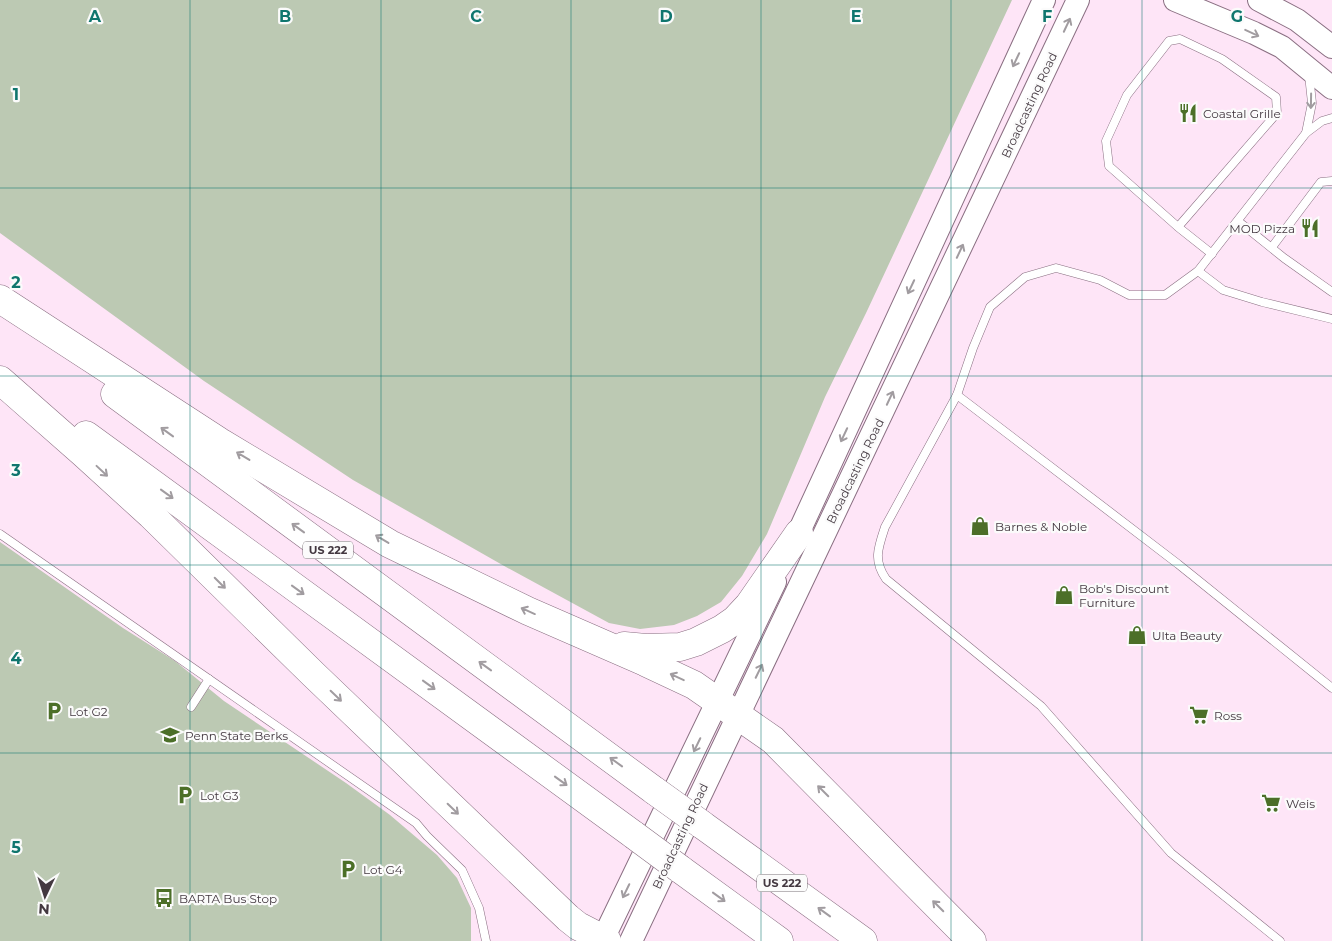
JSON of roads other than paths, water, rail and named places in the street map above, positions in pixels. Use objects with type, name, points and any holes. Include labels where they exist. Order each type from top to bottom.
[{"type":"highway","points":[[0,299],[220,442],[390,544],[528,611],[694,685],[773,740],[972,941]]},
{"type":"highway","name":"US 222","points":[[0,309],[655,791],[863,941]]},
{"type":"highway","points":[[0,372],[779,941]]},
{"type":"highway","points":[[0,380],[151,514],[313,674],[568,918],[578,926],[604,940]]},
{"type":"highway","points":[[596,641],[629,647],[667,648],[696,642],[711,636],[735,620],[749,604],[799,533]]},
{"type":"main road","name":"Broadcasting Road","points":[[631,941],[799,533],[1044,0]]},
{"type":"main road","name":"Broadcasting Road","points":[[604,940],[870,440],[1078,0]]},
{"type":"main road","points":[[1175,0],[1254,33],[1275,44],[1332,88]]},
{"type":"main road","points":[[1259,0],[1297,20],[1329,44]]},
{"type":"lane","points":[[1178,227],[1277,113],[1276,97],[1222,59],[1180,39],[1169,41],[1126,94],[1106,141],[1109,166],[1178,227],[1212,254]]},
{"type":"lane","points":[[1306,133],[1312,103],[1308,68]]},
{"type":"lane","points":[[1280,941],[1171,853],[1041,706],[886,579],[881,572],[877,558],[879,544],[885,527],[957,395],[973,348],[990,307],[1025,277],[1056,268],[1100,280],[1129,295],[1165,295],[1198,271],[1306,133],[1322,121],[1332,118]]},
{"type":"lane","points":[[1272,247],[1321,182],[1332,181]]},
{"type":"lane","points":[[1238,221],[1284,258],[1332,292]]},
{"type":"lane","points":[[1198,271],[1223,290],[1332,319]]},
{"type":"lane","points":[[957,395],[1178,564],[1332,688]]},
{"type":"lane","points":[[0,534],[416,823],[462,870],[479,908],[486,941]]},
{"type":"lane","points":[[191,707],[209,679]]},
{"type":"place","name":"Coastal Grille","points":[[1188,113]]},
{"type":"place","name":"MOD Pizza","points":[[1310,228]]},
{"type":"place","name":"Barnes & Noble","points":[[980,526]]},
{"type":"place","name":"Bob's Discount Furniture","points":[[1064,595]]},
{"type":"place","name":"Ulta Beauty","points":[[1137,635]]},
{"type":"place","name":"Lot G2","points":[[54,711]]},
{"type":"place","name":"Ross","points":[[1199,715]]},
{"type":"place","name":"Penn State Berks","points":[[170,735]]},
{"type":"place","name":"Lot G3","points":[[185,795]]},
{"type":"place","name":"Weis","points":[[1271,803]]},
{"type":"place","name":"Lot G4","points":[[348,869]]},
{"type":"place","name":"BARTA Bus Stop","points":[[164,898]]}]
